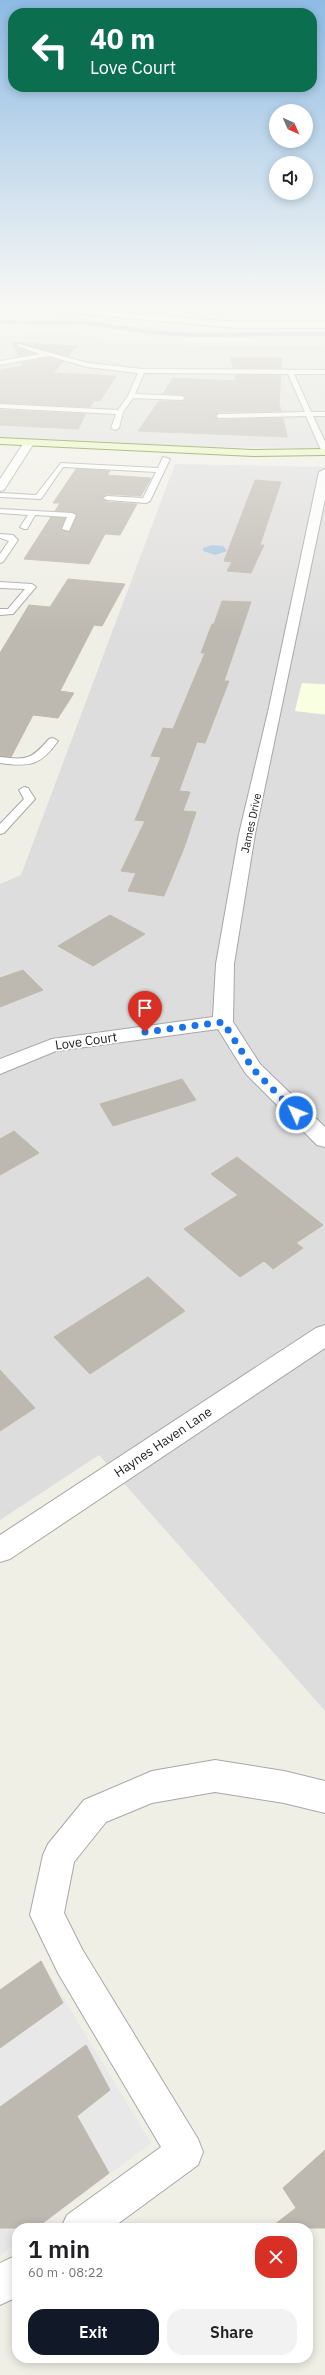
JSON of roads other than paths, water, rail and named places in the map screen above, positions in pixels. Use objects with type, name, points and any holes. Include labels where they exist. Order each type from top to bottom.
[{"type":"main road","points":[[0,441],[26,447],[166,459],[325,462]]},
{"type":"main road","points":[[0,451],[26,447],[253,453],[325,451]]},
{"type":"street","points":[[0,488],[26,447]]},
{"type":"street","name":"James Drive","points":[[223,1022],[225,964],[248,834],[325,472]]},
{"type":"street","points":[[223,1022],[253,1069],[325,1140]]},
{"type":"street","name":"Love Court","points":[[0,1067],[52,1045],[223,1022]]},
{"type":"street","name":"Haynes Haven Lane","points":[[0,1550],[325,1335]]},
{"type":"street","points":[[87,2223],[185,2152],[70,1961],[47,1915],[59,1855],[95,1811],[152,1787],[215,1776],[284,1787],[325,1797]]},
{"type":"street","points":[[0,2286],[12,2278]]},
{"type":"lane","points":[[115,428],[120,413]]},
{"type":"lane","points":[[309,413],[325,451]]},
{"type":"lane","points":[[219,416],[310,416],[325,414]]},
{"type":"lane","points":[[107,498],[146,501],[166,459]]},
{"type":"lane","points":[[0,495],[38,497],[61,465],[161,470]]},
{"type":"lane","points":[[0,510],[72,515],[66,529]]},
{"type":"lane","points":[[24,526],[33,512]]},
{"type":"lane","points":[[0,536],[10,537],[14,540],[0,560]]},
{"type":"lane","points":[[0,584],[32,587],[10,612],[0,612]]},
{"type":"lane","points":[[0,760],[28,763],[38,760],[53,741]]},
{"type":"lane","points":[[0,830],[30,799],[24,790]]},
{"type":"water","points":[[212,545],[223,546],[227,551],[215,555],[203,551],[203,548]]}]
